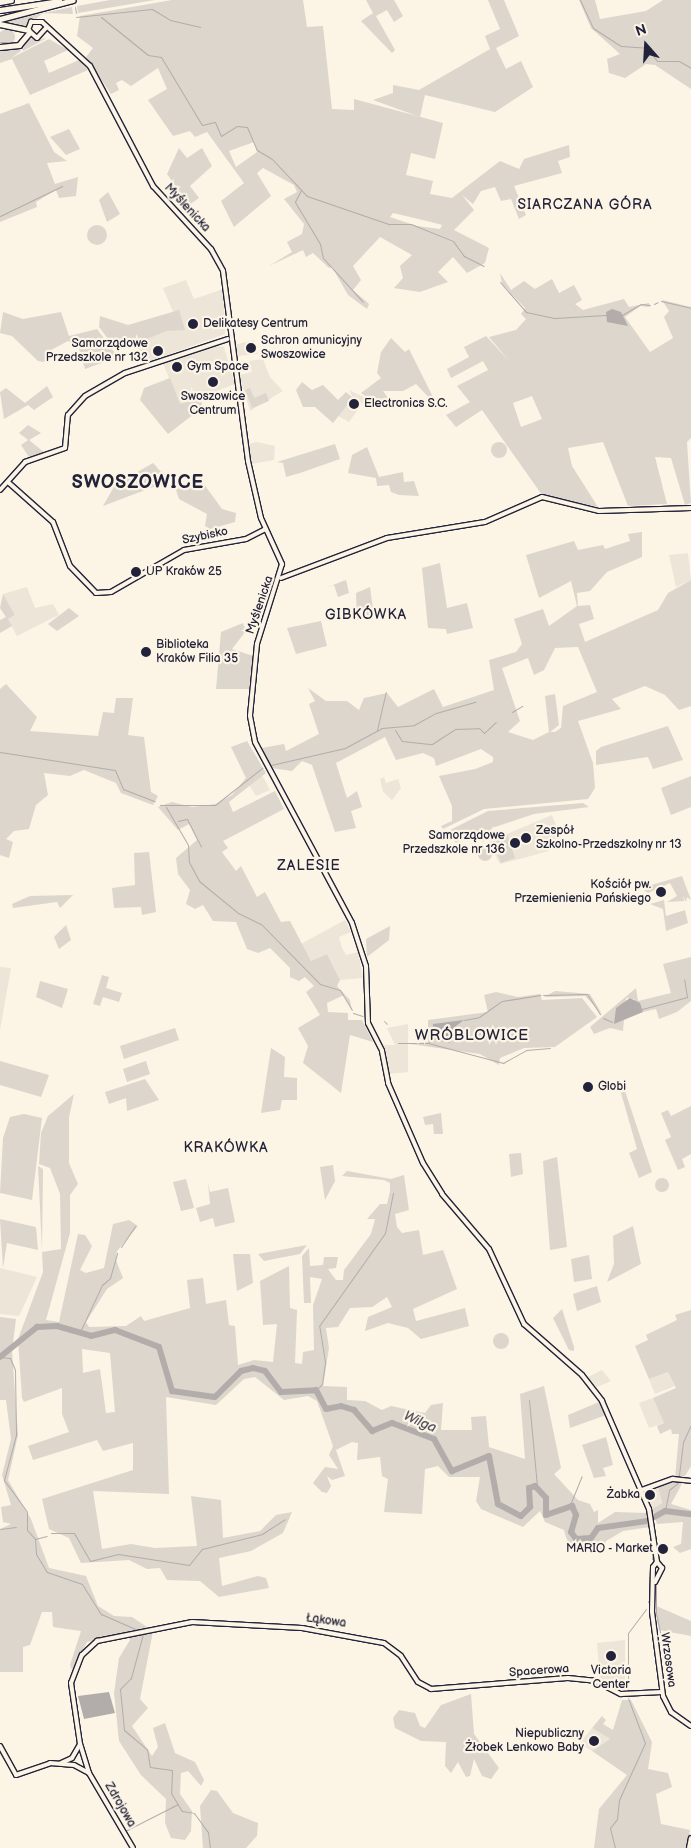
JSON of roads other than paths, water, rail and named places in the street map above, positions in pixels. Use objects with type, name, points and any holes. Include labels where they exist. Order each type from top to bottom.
[{"type":"highway","points":[[1,2],[11,0]]},
{"type":"highway","points":[[0,10],[66,0]]},
{"type":"highway","points":[[0,19],[73,0]]},
{"type":"main road","points":[[0,24],[29,32],[19,45],[0,47]]},
{"type":"street","points":[[29,32],[36,20],[46,28],[44,35]]},
{"type":"street","name":"Myślenicka","points":[[46,28],[90,66],[153,186],[216,256],[226,285],[228,339],[244,408],[248,463],[266,528],[279,552],[281,576],[257,644],[250,716],[253,736],[352,923],[366,966],[368,1023],[382,1051],[388,1083],[405,1117],[429,1175],[489,1249],[522,1320],[582,1375],[602,1401],[649,1510],[653,1525],[657,1562]]},
{"type":"street","name":"Myślenicka","points":[[29,32],[35,38],[44,35],[58,39]]},
{"type":"street","points":[[0,490],[9,483],[26,462],[65,448],[68,415],[81,399],[125,373],[228,339]]},
{"type":"street","name":"Szybisko","points":[[9,483],[53,522],[70,566],[96,593],[111,592],[184,550],[246,539],[266,528]]},
{"type":"street","points":[[281,576],[296,574],[386,538],[485,522],[542,497],[599,510],[691,508]]},
{"type":"street","points":[[642,1490],[677,1479],[691,1481]]},
{"type":"street","points":[[653,1584],[662,1566],[657,1562]]},
{"type":"street","name":"Wrzosowa","points":[[657,1562],[654,1570],[653,1584],[662,1692],[668,1708],[691,1726]]},
{"type":"street","points":[[654,1570],[659,1572]]},
{"type":"street","name":"Łąkowa","points":[[80,1744],[70,1688],[82,1655],[97,1641],[154,1629],[205,1623],[342,1633],[390,1646],[426,1688],[473,1686]]},
{"type":"street","name":"Spacerowa","points":[[473,1686],[568,1678],[595,1681],[621,1694],[662,1692]]},
{"type":"street","points":[[0,1746],[16,1775],[44,1764],[61,1763],[74,1756],[83,1755],[80,1744]]},
{"type":"street","points":[[74,1764],[74,1756],[80,1744]]},
{"type":"street","name":"Zdrojowa","points":[[83,1755],[89,1773],[133,1848]]},
{"type":"street","points":[[79,1766],[84,1762]]},
{"type":"street","name":"Zdrojowa","points":[[61,1763],[74,1764],[89,1773]]},
{"type":"street","points":[[689,1848],[691,1838]]},
{"type":"waterway","points":[[580,0],[593,28],[621,46],[647,48],[657,61],[679,61],[691,68]]},
{"type":"waterway","points":[[75,7],[76,13]]},
{"type":"waterway","points":[[76,17],[152,9],[170,20],[200,27]]},
{"type":"waterway","points":[[101,17],[148,55],[161,57],[202,125],[215,122],[221,136],[237,126],[247,127],[257,150],[272,159],[307,196],[389,224],[411,224],[453,241],[464,256],[484,266]]},
{"type":"waterway","points":[[0,42],[12,42]]},
{"type":"waterway","points":[[0,216],[62,186]]},
{"type":"waterway","points":[[301,190],[295,202],[320,244],[323,258],[363,302]]},
{"type":"waterway","points":[[500,282],[526,312],[555,318],[606,315]]},
{"type":"waterway","points":[[661,301],[691,308]]},
{"type":"waterway","points":[[654,304],[658,302]]},
{"type":"waterway","points":[[622,315],[641,304],[650,305]]},
{"type":"waterway","points":[[377,730],[386,692]]},
{"type":"waterway","points":[[271,765],[345,748],[382,728],[414,725],[436,713],[475,702]]},
{"type":"waterway","points":[[512,712],[522,706]]},
{"type":"waterway","points":[[395,730],[402,741],[432,744],[455,729],[479,728],[484,733],[496,722]]},
{"type":"waterway","points":[[0,752],[115,770],[123,789],[155,801]]},
{"type":"waterway","points":[[160,805],[215,805],[262,768]]},
{"type":"waterway","points":[[166,807],[188,845],[189,862],[199,881],[238,913],[261,924],[320,984],[340,990],[352,1010]]},
{"type":"waterway","points":[[178,821],[187,819],[201,847]]},
{"type":"waterway","points":[[642,1009],[687,997],[684,979]]},
{"type":"waterway","points":[[543,995],[587,994],[600,1014]]},
{"type":"waterway","points":[[464,1020],[479,1017],[502,1001],[541,995]]},
{"type":"waterway","points":[[353,1013],[363,1016]]},
{"type":"waterway","points":[[603,1018],[612,1022]]},
{"type":"waterway","points":[[384,1021],[387,1024]]},
{"type":"waterway","points":[[398,1043],[428,1043],[432,1039]]},
{"type":"waterway","points":[[428,1043],[503,1063],[526,1050],[550,1048]]},
{"type":"waterway","points":[[316,1390],[322,1384],[325,1362],[319,1326],[385,1233],[393,1193]]},
{"type":"waterway","points":[[121,1247],[135,1226]]},
{"type":"waterway","points":[[79,1334],[102,1285],[110,1278],[117,1253]]},
{"type":"waterway","name":"Wilga","points":[[0,1357],[37,1327],[57,1326],[91,1336],[115,1330],[159,1347],[172,1391],[215,1397],[241,1371],[253,1368],[265,1371],[281,1392],[316,1390],[326,1409],[341,1406],[354,1410],[372,1431],[392,1423],[434,1439],[452,1471],[489,1456],[498,1504],[521,1516],[530,1507],[529,1488],[535,1486],[546,1498],[546,1515],[572,1506],[576,1515],[571,1532],[576,1539],[591,1538],[598,1528],[647,1521],[665,1511],[691,1514]]},
{"type":"waterway","points":[[0,1357],[10,1358],[15,1370],[16,1435],[4,1480],[27,1512],[27,1530],[35,1539],[36,1554],[47,1572],[82,1584],[101,1614],[140,1631]]},
{"type":"waterway","points":[[529,1400],[537,1487]]},
{"type":"waterway","points":[[665,1511],[669,1490],[678,1483],[683,1442],[691,1425]]},
{"type":"waterway","points":[[570,1505],[582,1476]]},
{"type":"waterway","points":[[51,1533],[74,1533],[90,1561],[118,1554],[189,1565],[202,1549],[262,1534],[285,1519]]},
{"type":"waterway","points":[[647,1521],[652,1540]]},
{"type":"waterway","points":[[0,1529],[16,1527]]},
{"type":"waterway","points":[[35,1539],[47,1536]]},
{"type":"waterway","points":[[652,1559],[653,1547]]},
{"type":"waterway","points":[[650,1595],[651,1570]]},
{"type":"waterway","points":[[656,1583],[656,1613],[664,1652]]},
{"type":"waterway","points":[[628,1691],[628,1633],[646,1609]]},
{"type":"waterway","points":[[143,1634],[131,1678],[120,1689],[124,1730],[147,1749],[150,1767],[172,1770],[171,1793],[182,1811],[194,1813],[208,1832],[210,1848]]},
{"type":"waterway","points":[[615,1848],[610,1828],[617,1819],[619,1800],[645,1743],[628,1698]]},
{"type":"waterway","points":[[125,1831],[178,1804]]},
{"type":"place","name":"Delikatesy Centrum","points":[[193,324]]},
{"type":"place","name":"Schron amunicyjny Swoszowice","points":[[251,348]]},
{"type":"place","name":"Samorządowe Przedszkole nr 132","points":[[158,351]]},
{"type":"place","name":"Gym Space","points":[[177,367]]},
{"type":"place","name":"Swoszowice Centrum","points":[[213,382]]},
{"type":"place","name":"Electronics S.C.","points":[[354,404]]},
{"type":"place","name":"UP Kraków 25","points":[[136,572]]},
{"type":"place","name":"Biblioteka Kraków Filia 35","points":[[146,652]]},
{"type":"place","name":"Zespół Szkolno-Przedszkolny nr 13","points":[[526,838]]},
{"type":"place","name":"Samorządowe Przedszkole nr 136","points":[[515,843]]},
{"type":"place","name":"Kościół pw. Przemienienia Pańskiego","points":[[661,892]]},
{"type":"place","name":"Globi","points":[[588,1087]]},
{"type":"place","name":"Żabka","points":[[650,1495]]},
{"type":"place","name":"MARIO - Market","points":[[663,1549]]},
{"type":"place","name":"Victoria Center","points":[[611,1656]]},
{"type":"place","name":"Niepubliczny Żłobek Lenkowo Baby","points":[[594,1741]]},
{"type":"district","name":"SIARCZANA GÓRA","points":[[585,205]]},
{"type":"district","name":"SWOSZOWICE","points":[[138,483]]},
{"type":"district","name":"GIBKÓWKA","points":[[366,615]]},
{"type":"district","name":"ZALESIE","points":[[309,866]]},
{"type":"district","name":"WRÓBLOWICE","points":[[472,1036]]},
{"type":"district","name":"KRAKÓWKA","points":[[226,1148]]}]
